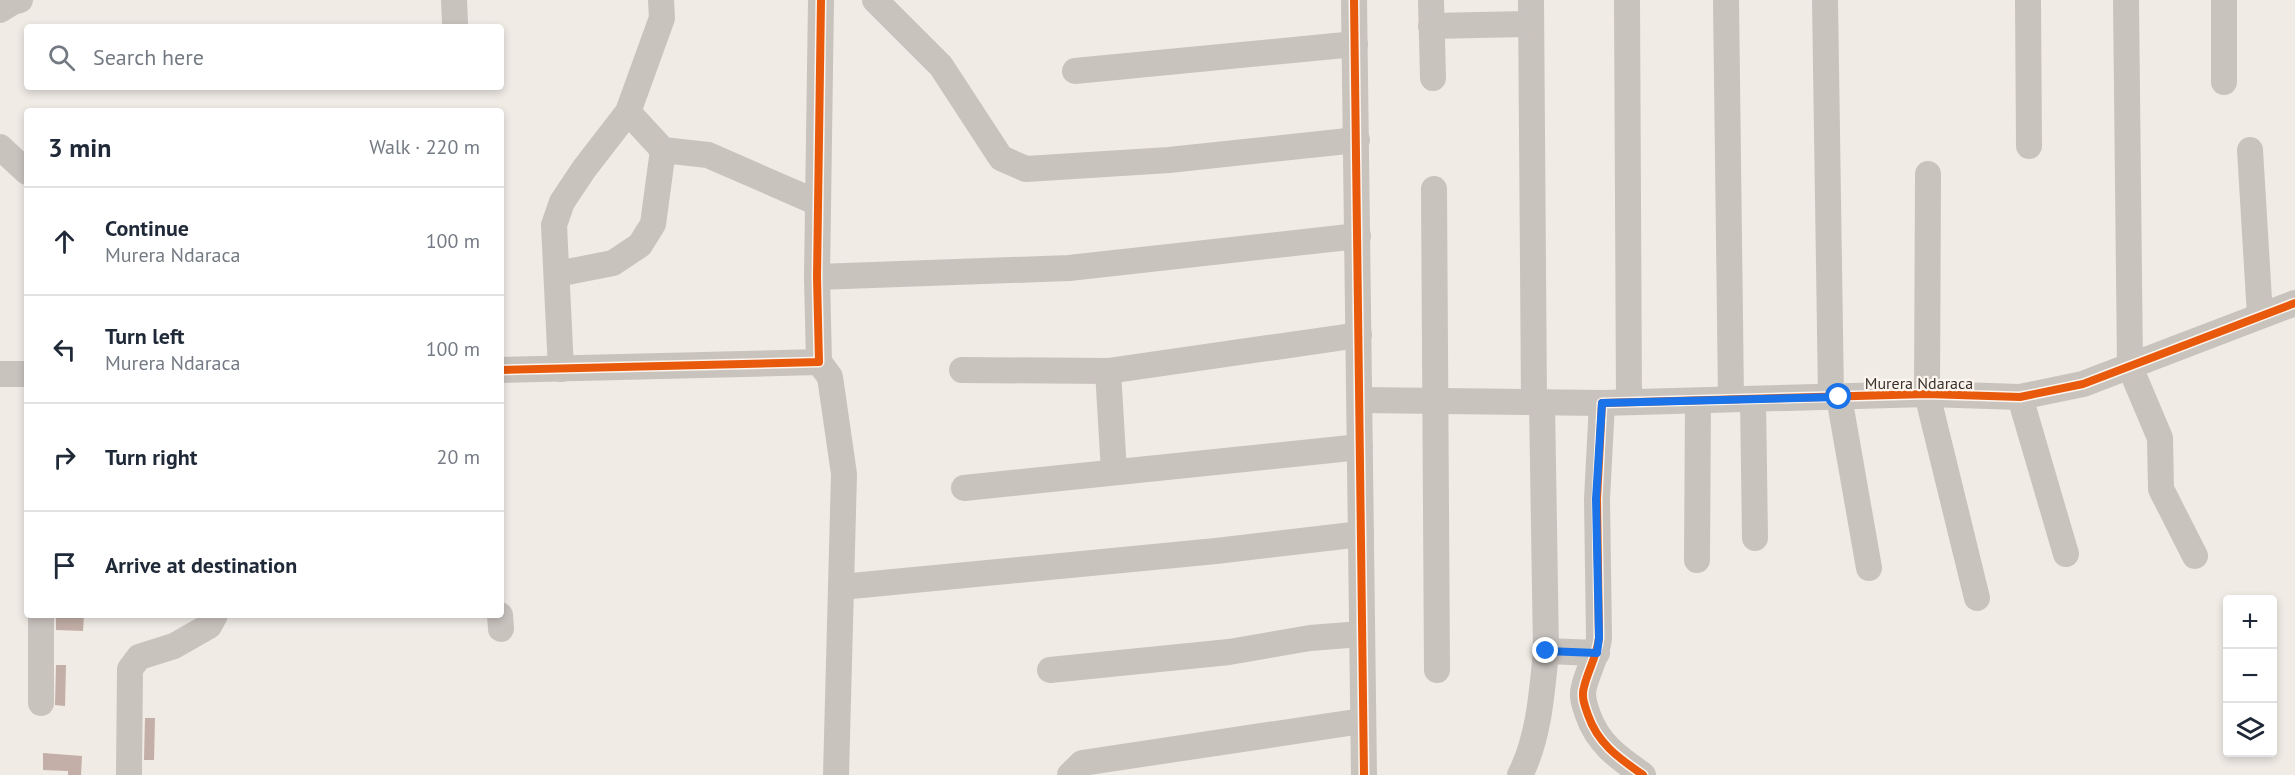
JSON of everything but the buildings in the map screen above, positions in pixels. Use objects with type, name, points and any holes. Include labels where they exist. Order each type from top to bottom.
[{"type":"street","points":[[0,10],[20,0]]},
{"type":"street","points":[[561,369],[554,225],[562,202],[628,112],[662,18],[661,0]]},
{"type":"street","points":[[821,0],[817,277],[819,362],[830,377],[844,474],[836,775]]},
{"type":"street","points":[[875,0],[941,66],[1001,158],[1026,169],[1169,160],[1357,140]]},
{"type":"street","points":[[1354,0],[1364,775]]},
{"type":"street","points":[[1431,0],[1433,78]]},
{"type":"street","points":[[1627,0],[1629,402]]},
{"type":"street","points":[[1726,0],[1742,399],[1755,538]]},
{"type":"street","points":[[1825,0],[1835,397],[1869,568]]},
{"type":"street","points":[[2028,0],[2029,146]]},
{"type":"street","points":[[2126,0],[2130,368],[2160,438],[2161,489],[2195,556]]},
{"type":"street","points":[[2224,0],[2224,82]]},
{"type":"street","points":[[1431,26],[1531,12],[1538,402],[1546,651],[1540,708],[1525,765],[1520,775]]},
{"type":"street","points":[[1075,71],[1355,44]]},
{"type":"street","points":[[628,112],[663,150],[708,155],[818,203]]},
{"type":"street","points":[[0,147],[24,169]]},
{"type":"street","points":[[557,274],[613,263],[640,245],[653,224],[663,150]]},
{"type":"street","points":[[2250,150],[2260,316]]},
{"type":"street","points":[[1928,174],[1927,394],[1977,598]]},
{"type":"street","points":[[1434,189],[1437,670]]},
{"type":"street","points":[[817,277],[1070,268],[1358,236]]},
{"type":"street","name":"Murera Ndaraca","points":[[1360,400],[1602,403],[1927,394],[2020,397],[2083,384],[2130,368],[2295,303]]},
{"type":"street","points":[[962,369],[1108,371],[1359,335]]},
{"type":"street","points":[[504,370],[819,362]]},
{"type":"street","points":[[1108,371],[1114,472]]},
{"type":"street","points":[[0,374],[24,374]]},
{"type":"street","points":[[2020,397],[2066,554]]},
{"type":"street","points":[[1697,560],[1698,400]]},
{"type":"street","points":[[1602,403],[1596,499],[1599,638],[1597,653],[1583,689],[1583,701],[1593,729],[1611,753],[1643,775]]},
{"type":"street","points":[[964,488],[1360,447]]},
{"type":"street","points":[[841,587],[1204,552],[1361,534]]},
{"type":"street","points":[[41,618],[41,703]]},
{"type":"street","points":[[129,775],[130,669],[139,657],[174,646],[209,626],[213,618]]},
{"type":"street","points":[[1050,670],[1229,652],[1310,638],[1361,634]]},
{"type":"street","points":[[1546,651],[1597,653]]},
{"type":"street","points":[[1070,775],[1082,763],[1362,721]]},
{"type":"cycle path","points":[[504,370],[819,362],[817,277],[821,0]]},
{"type":"cycle path","points":[[1354,0],[1364,775]]},
{"type":"cycle path","points":[[1643,775],[1603,742],[1592,725],[1583,698],[1584,687],[1599,638],[1597,499],[1602,403],[1927,394],[2020,397],[2083,384],[2295,303]]},
{"type":"route","points":[[1546,651],[1597,653],[1599,638],[1596,499],[1602,403],[1839,397]]}]
